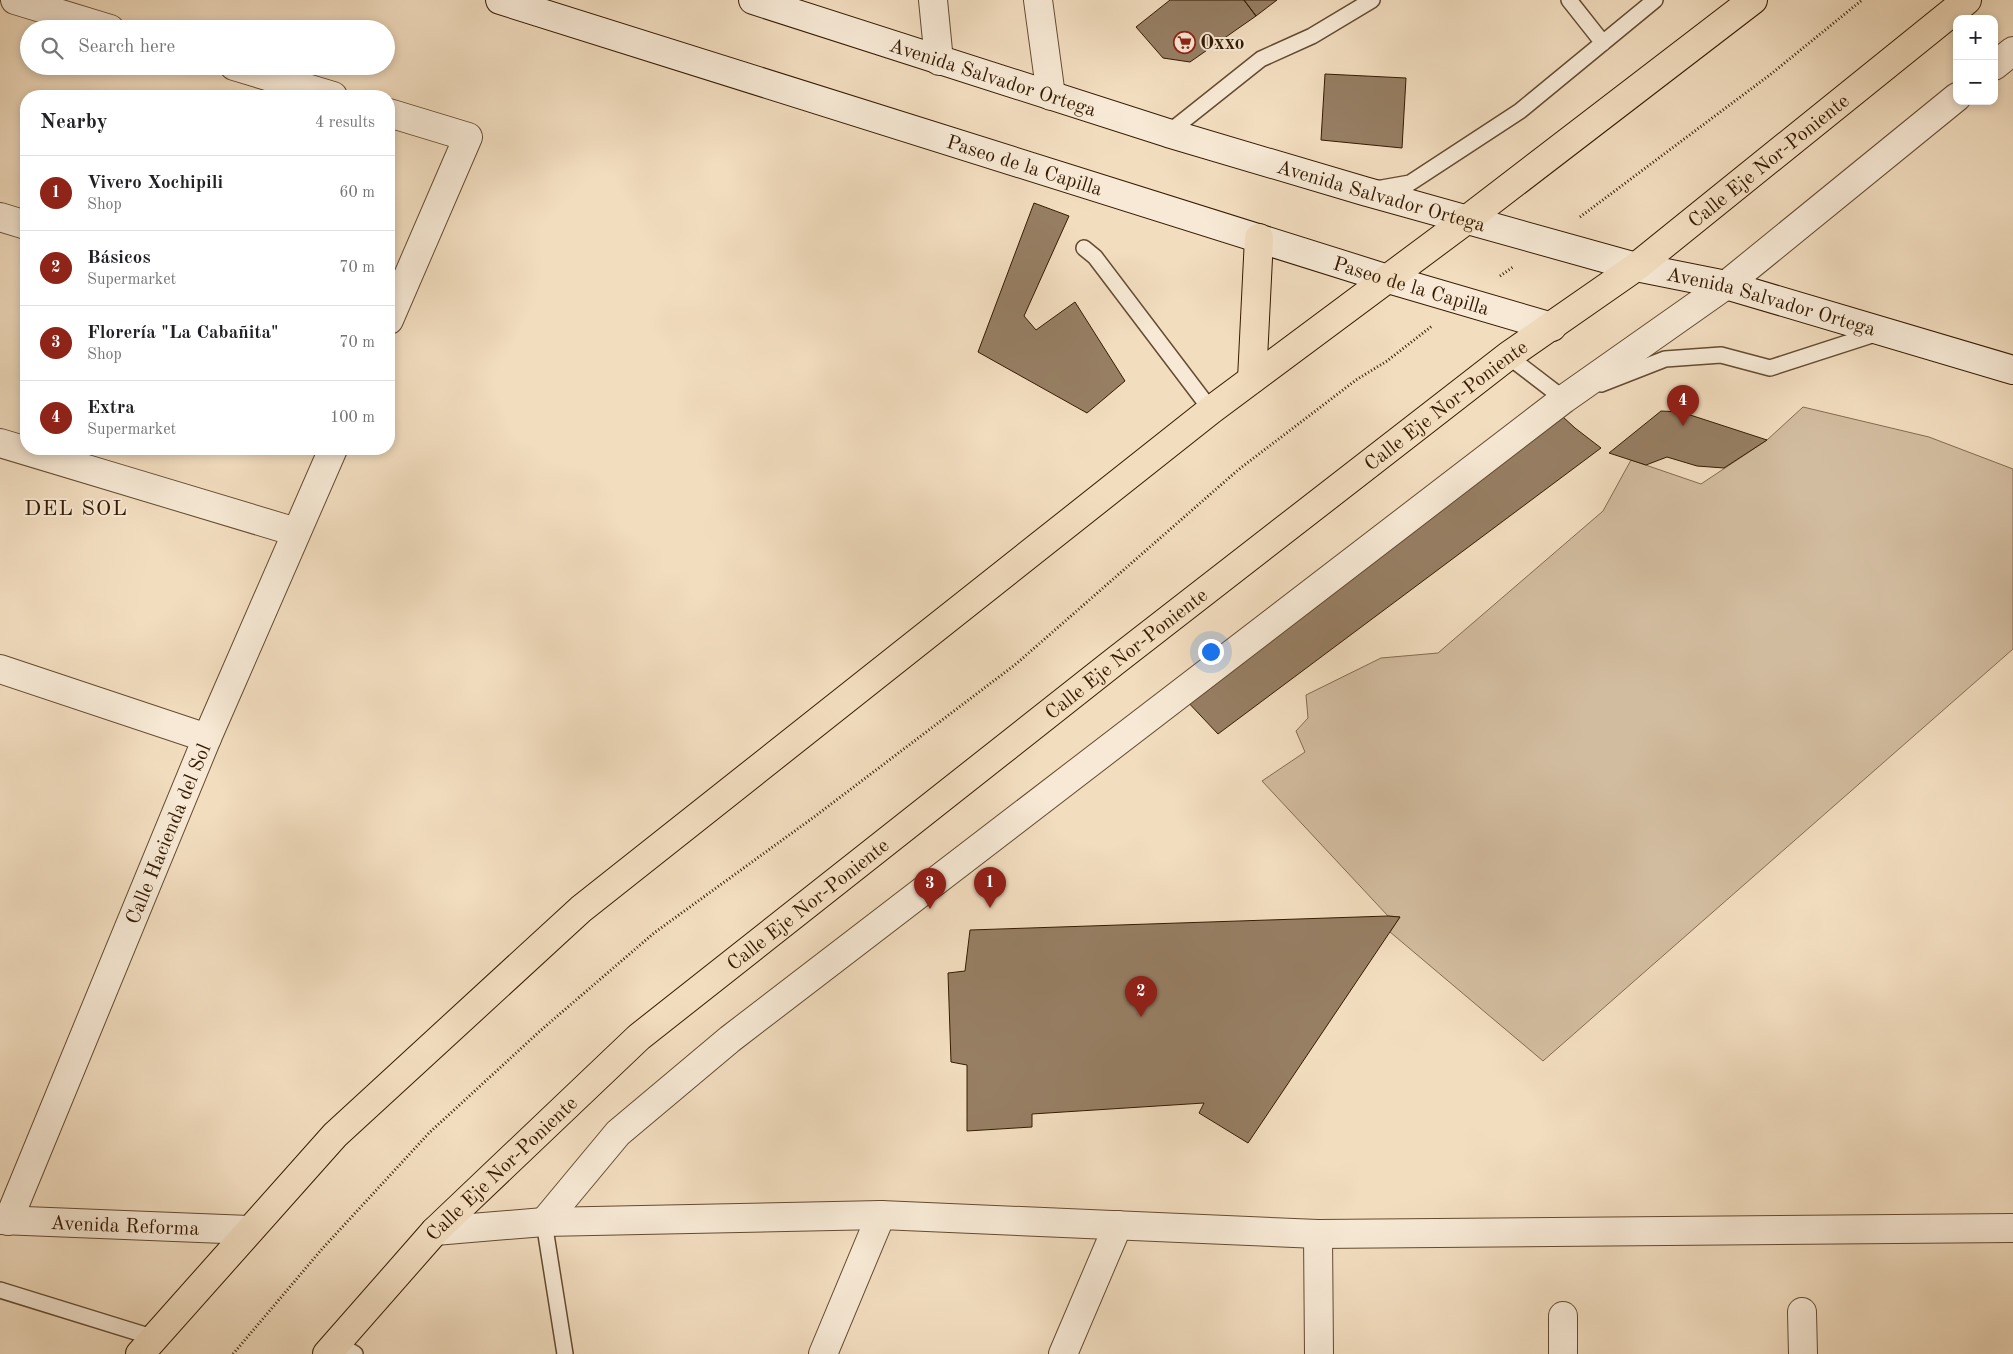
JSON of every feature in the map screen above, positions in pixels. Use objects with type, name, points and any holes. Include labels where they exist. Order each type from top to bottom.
[{"type":"main road","points":[[148,1346],[335,1135],[581,909],[1211,410],[1465,221],[1753,0]]},
{"type":"main road","name":"Calle Eje Nor-Poniente","points":[[340,1350],[435,1231],[639,1037],[1130,650],[1508,356],[1636,267],[1967,0]]},
{"type":"main road","points":[[1252,379],[1259,238]]},
{"type":"street","points":[[15,0],[81,20]]},
{"type":"street","name":"Paseo de la Capilla","points":[[500,0],[1388,279],[1552,327]]},
{"type":"street","name":"Avenida Salvador Ortega","points":[[753,0],[1168,133],[1364,192],[1636,267],[1726,285],[2013,370]]},
{"type":"street","points":[[933,0],[939,61]]},
{"type":"street","points":[[1038,0],[1051,96]]},
{"type":"street","points":[[1998,63],[2013,51]]},
{"type":"street","points":[[264,75],[313,90]]},
{"type":"street","points":[[544,1222],[618,1133],[730,1039],[1564,400],[1726,285],[1953,100]]},
{"type":"street","points":[[395,115],[468,137],[395,306]]},
{"type":"street","points":[[0,217],[20,223]]},
{"type":"street","points":[[0,443],[20,449]]},
{"type":"street","points":[[40,455],[296,532]]},
{"type":"street","name":"Calle Hacienda del Sol","points":[[4,1221],[207,738],[330,455]]},
{"type":"street","points":[[0,669],[207,738]]},
{"type":"street","points":[[435,1231],[544,1222],[881,1215],[1318,1234],[2013,1228]]},
{"type":"street","points":[[823,1354],[881,1215]]},
{"type":"street","name":"Avenida Reforma","points":[[4,1221],[249,1230]]},
{"type":"street","points":[[1063,1354],[1118,1226]]},
{"type":"street","points":[[1317,1350],[1318,1234]]},
{"type":"street","points":[[1802,1312],[1803,1354]]},
{"type":"street","points":[[1563,1316],[1564,1354]]},
{"type":"lane","points":[[1168,133],[1261,59],[1312,36],[1372,0]]},
{"type":"lane","points":[[1569,0],[1603,43]]},
{"type":"lane","points":[[1364,192],[1410,182],[1520,111],[1656,0]]},
{"type":"lane","points":[[1084,248],[1095,257],[1211,410]]},
{"type":"lane","points":[[1508,356],[1564,400],[1665,359],[1721,355],[1770,368],[1880,332]]},
{"type":"lane","points":[[544,1222],[565,1354]]},
{"type":"lane","points":[[0,1290],[148,1346]]},
{"type":"path","points":[[233,1354],[322,1249],[429,1133],[540,1031],[654,933],[814,817],[1016,664],[1238,470],[1356,380],[1387,361],[1771,74],[1862,0]]},
{"type":"shaded area","points":[[1803,407],[1929,437],[2013,469],[2013,649],[1543,1061],[1390,932],[1400,917],[1388,916],[1262,781],[1305,752],[1296,731],[1308,718],[1306,695],[1381,658],[1438,653],[1603,511],[1631,460],[1701,484],[1767,440]]},
{"type":"building","name":"Oxxo","points":[[1170,0],[1244,0],[1256,16],[1190,62],[1163,58],[1136,27]]},
{"type":"building","points":[[1244,0],[1277,0],[1256,16]]},
{"type":"building","points":[[1325,74],[1406,78],[1402,148],[1321,140]]},
{"type":"building","points":[[1034,203],[1069,216],[1024,316],[1036,330],[1075,302],[1125,381],[1087,413],[978,352]]},
{"type":"building","points":[[1661,411],[1681,412],[1767,440],[1724,468],[1697,466],[1667,457],[1646,465],[1609,453]]},
{"type":"building","points":[[1562,416],[1601,448],[1218,734],[1184,698]]},
{"type":"building","points":[[1400,917],[1248,1143],[1199,1113],[1204,1103],[1032,1114],[1032,1127],[967,1131],[967,1065],[951,1062],[948,973],[965,971],[970,930]]},
{"type":"place","name":"Oxxo","points":[[1184,42]]},
{"type":"place","name":"Extra","points":[[1683,426]]},
{"type":"place","name":"Vivero Xochipili","points":[[990,908]]},
{"type":"place","name":"Florería \"La Cabañita\"","points":[[930,909]]},
{"type":"place","name":"Básicos","points":[[1141,1017]]},
{"type":"district","name":"DEL SOL","points":[[76,507]]}]
